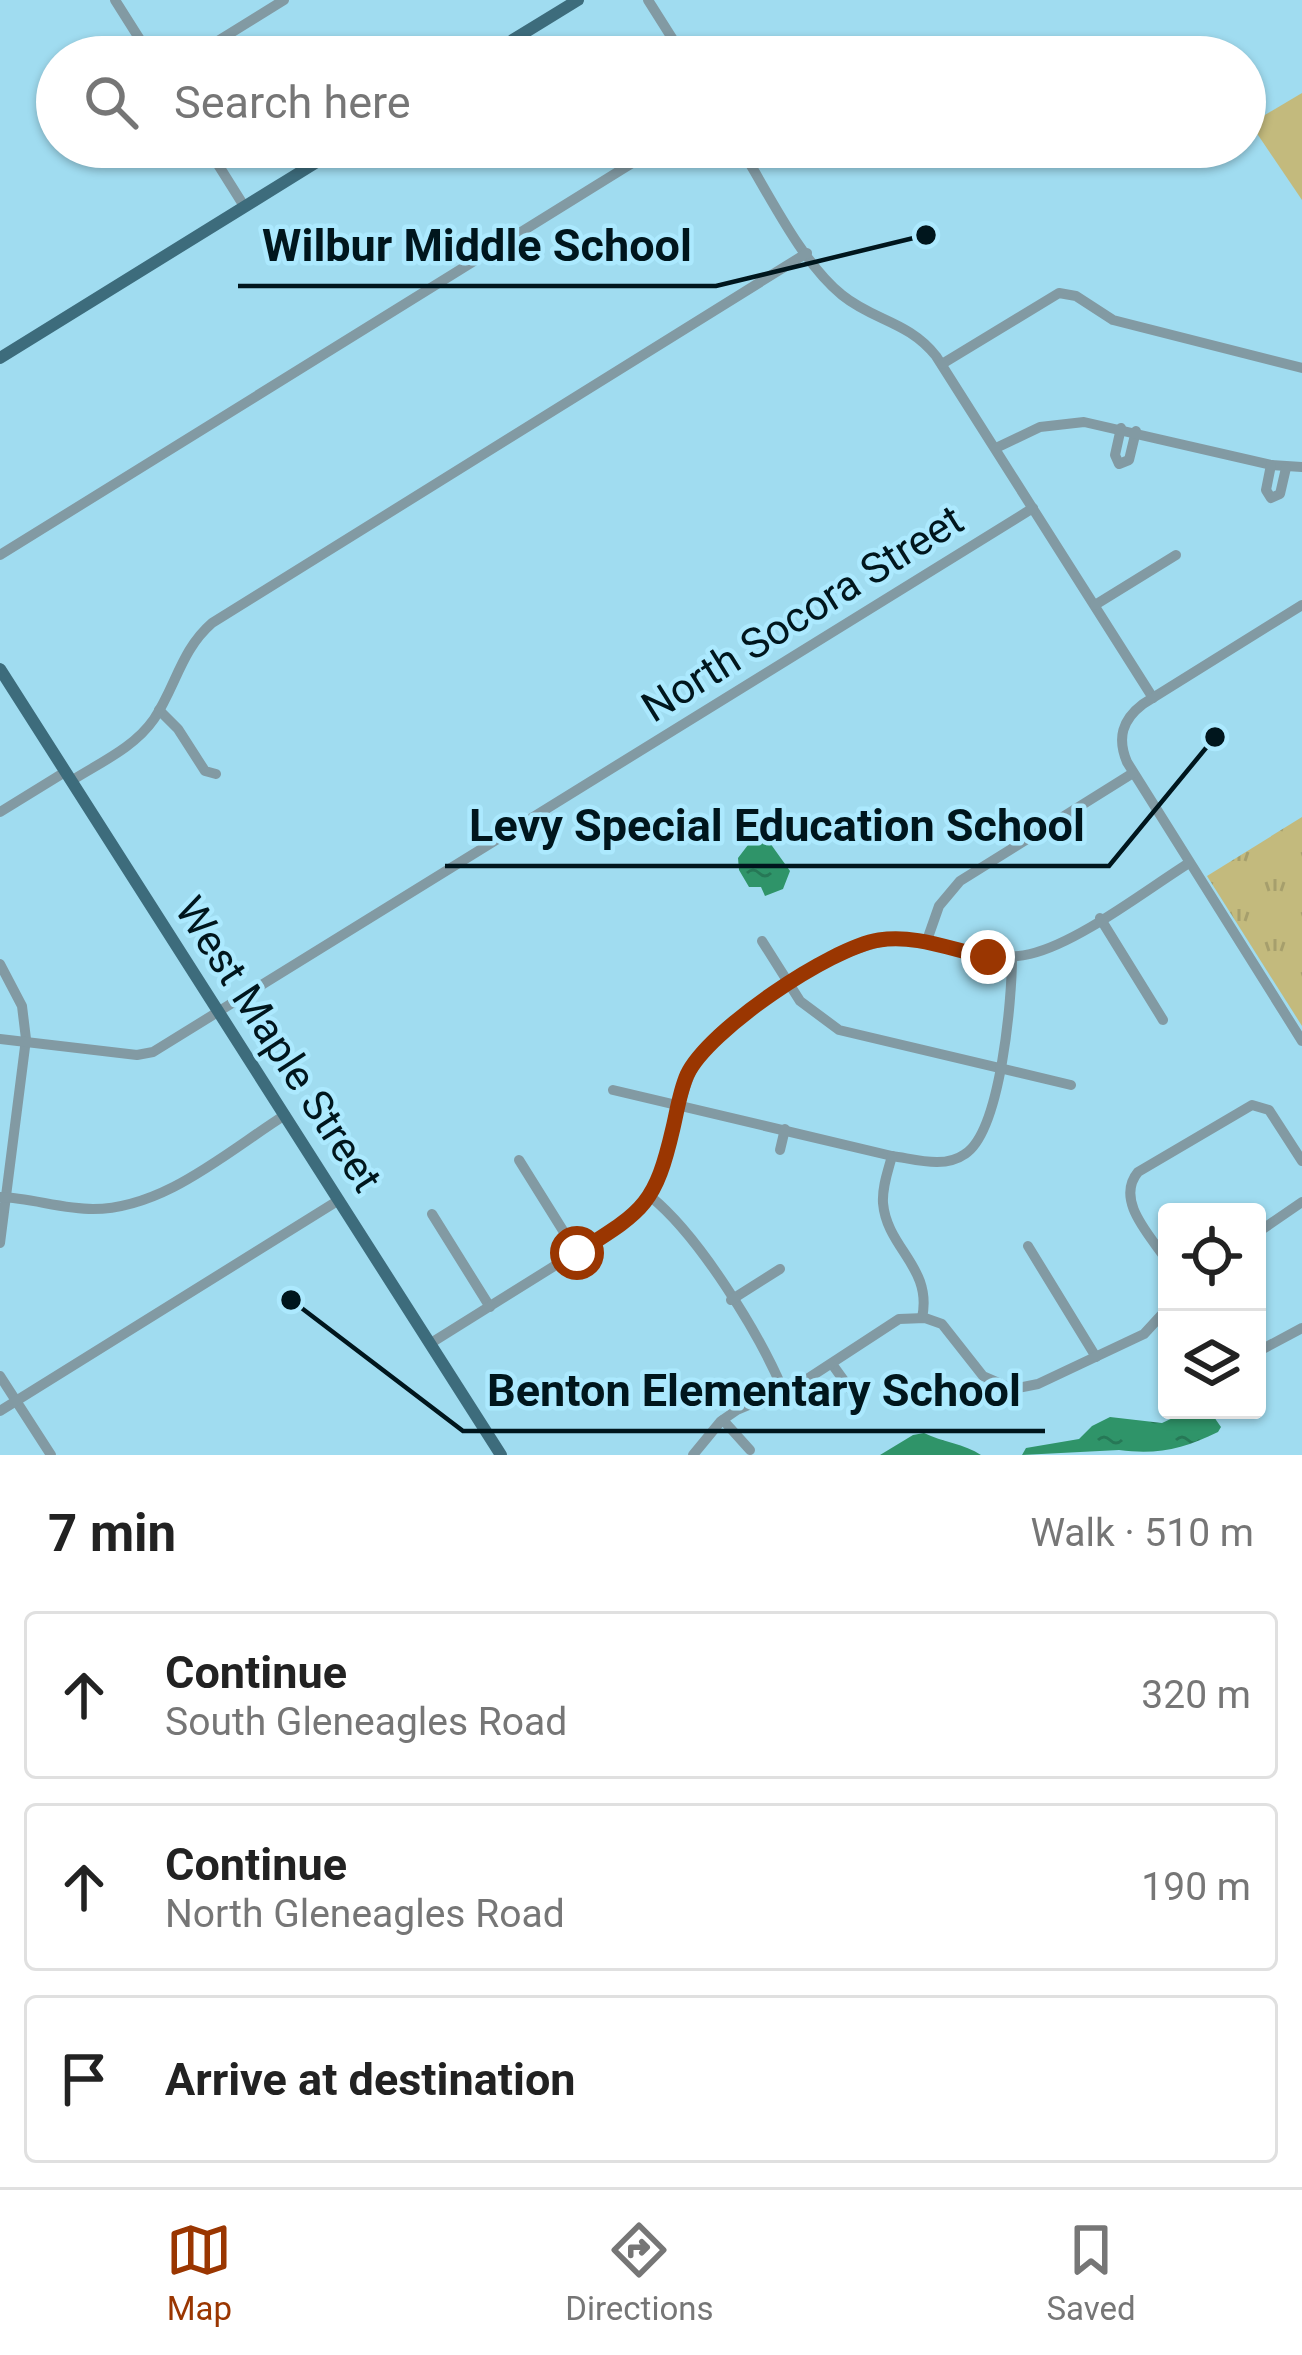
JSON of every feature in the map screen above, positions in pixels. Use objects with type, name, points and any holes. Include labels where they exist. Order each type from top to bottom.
[{"type":"main road","points":[[519,36],[578,0]]},
{"type":"main road","points":[[0,358],[306,168]]},
{"type":"main road","name":"West Maple Street","points":[[0,669],[501,1455]]},
{"type":"street","points":[[116,0],[138,36]]},
{"type":"street","points":[[226,36],[284,0]]},
{"type":"street","points":[[648,0],[671,36]]},
{"type":"street","points":[[220,168],[244,206]]},
{"type":"street","points":[[0,555],[624,168]]},
{"type":"street","points":[[753,168],[807,254],[841,295],[915,334],[942,364],[1153,698]]},
{"type":"street","points":[[0,812],[133,741],[159,710],[179,664],[212,622],[807,254]]},
{"type":"street","points":[[942,364],[1047,297],[1070,294],[1113,320],[1302,368]]},
{"type":"street","points":[[996,448],[1017,436],[1067,421],[1136,431],[1271,465],[1302,467]]},
{"type":"street","points":[[1121,428],[1115,455],[1121,465],[1130,457],[1136,431]]},
{"type":"street","points":[[1271,465],[1266,490],[1271,498],[1280,494],[1286,467]]},
{"type":"street","name":"North Socora Street","points":[[0,1039],[136,1055],[153,1052],[1034,508]]},
{"type":"street","points":[[1095,605],[1176,555]]},
{"type":"street","points":[[1302,605],[1132,712],[1123,728],[1122,750],[1302,1041]]},
{"type":"street","points":[[159,710],[178,729],[205,771],[216,774]]},
{"type":"street","points":[[926,943],[939,906],[960,881],[1133,773]]},
{"type":"street","points":[[431,1343],[628,1220],[651,1197],[661,1179],[686,1077],[729,1023],[863,944],[898,939],[988,957],[1045,950],[1189,862]]},
{"type":"street","points":[[1100,918],[1163,1020]]},
{"type":"street","points":[[762,941],[810,1012],[838,1030],[1071,1084]]},
{"type":"street","points":[[613,1090],[892,1156],[943,1162],[964,1156],[980,1138],[999,1069],[1012,1008],[1012,957]]},
{"type":"street","points":[[0,964],[22,1006],[26,1042],[0,1243]]},
{"type":"street","points":[[1158,1247],[1130,1201],[1131,1180],[1138,1172],[1252,1105],[1269,1110],[1302,1161]]},
{"type":"street","points":[[3,1197],[89,1209],[133,1203],[187,1177],[285,1115]]},
{"type":"street","points":[[779,1150],[785,1129]]},
{"type":"street","points":[[892,1156],[884,1186],[885,1215],[925,1287],[922,1318]]},
{"type":"street","points":[[519,1160],[577,1253]]},
{"type":"street","points":[[651,1197],[687,1233],[783,1390]]},
{"type":"street","points":[[0,1411],[339,1200]]},
{"type":"street","points":[[1266,1227],[1302,1202]]},
{"type":"street","points":[[432,1214],[490,1307]]},
{"type":"street","points":[[1028,1246],[1096,1357]]},
{"type":"street","points":[[731,1300],[780,1269]]},
{"type":"street","points":[[693,1455],[723,1420],[832,1364],[899,1319],[922,1318],[942,1324],[983,1376],[1010,1389],[1038,1384],[1144,1334],[1165,1311]]},
{"type":"street","points":[[1266,1347],[1302,1328]]},
{"type":"street","points":[[832,1364],[850,1388]]},
{"type":"street","points":[[0,1376],[52,1455]]},
{"type":"street","points":[[723,1420],[750,1450]]},
{"type":"green space","points":[[1302,93],[1302,200],[1266,147],[1266,114]]},
{"type":"green space","points":[[1302,817],[1302,1026],[1207,876]]},
{"type":"water","points":[[751,841],[770,843],[790,871],[783,889],[765,896],[761,887],[749,887],[738,858]]},
{"type":"water","points":[[1110,1417],[1162,1423],[1215,1419],[1221,1427],[1182,1446],[1158,1451],[1022,1455],[1026,1448],[1079,1439]]},
{"type":"water","points":[[924,1433],[968,1448],[981,1455],[880,1455]]},
{"type":"place","name":"Wilbur Middle School","points":[[926,235]]},
{"type":"place","name":"Levy Special Education School","points":[[1215,737]]},
{"type":"place","name":"Benton Elementary School","points":[[291,1300]]},
{"type":"route","points":[[577,1253],[628,1220],[654,1194],[686,1077],[729,1023],[863,944],[916,940],[988,957]]}]
